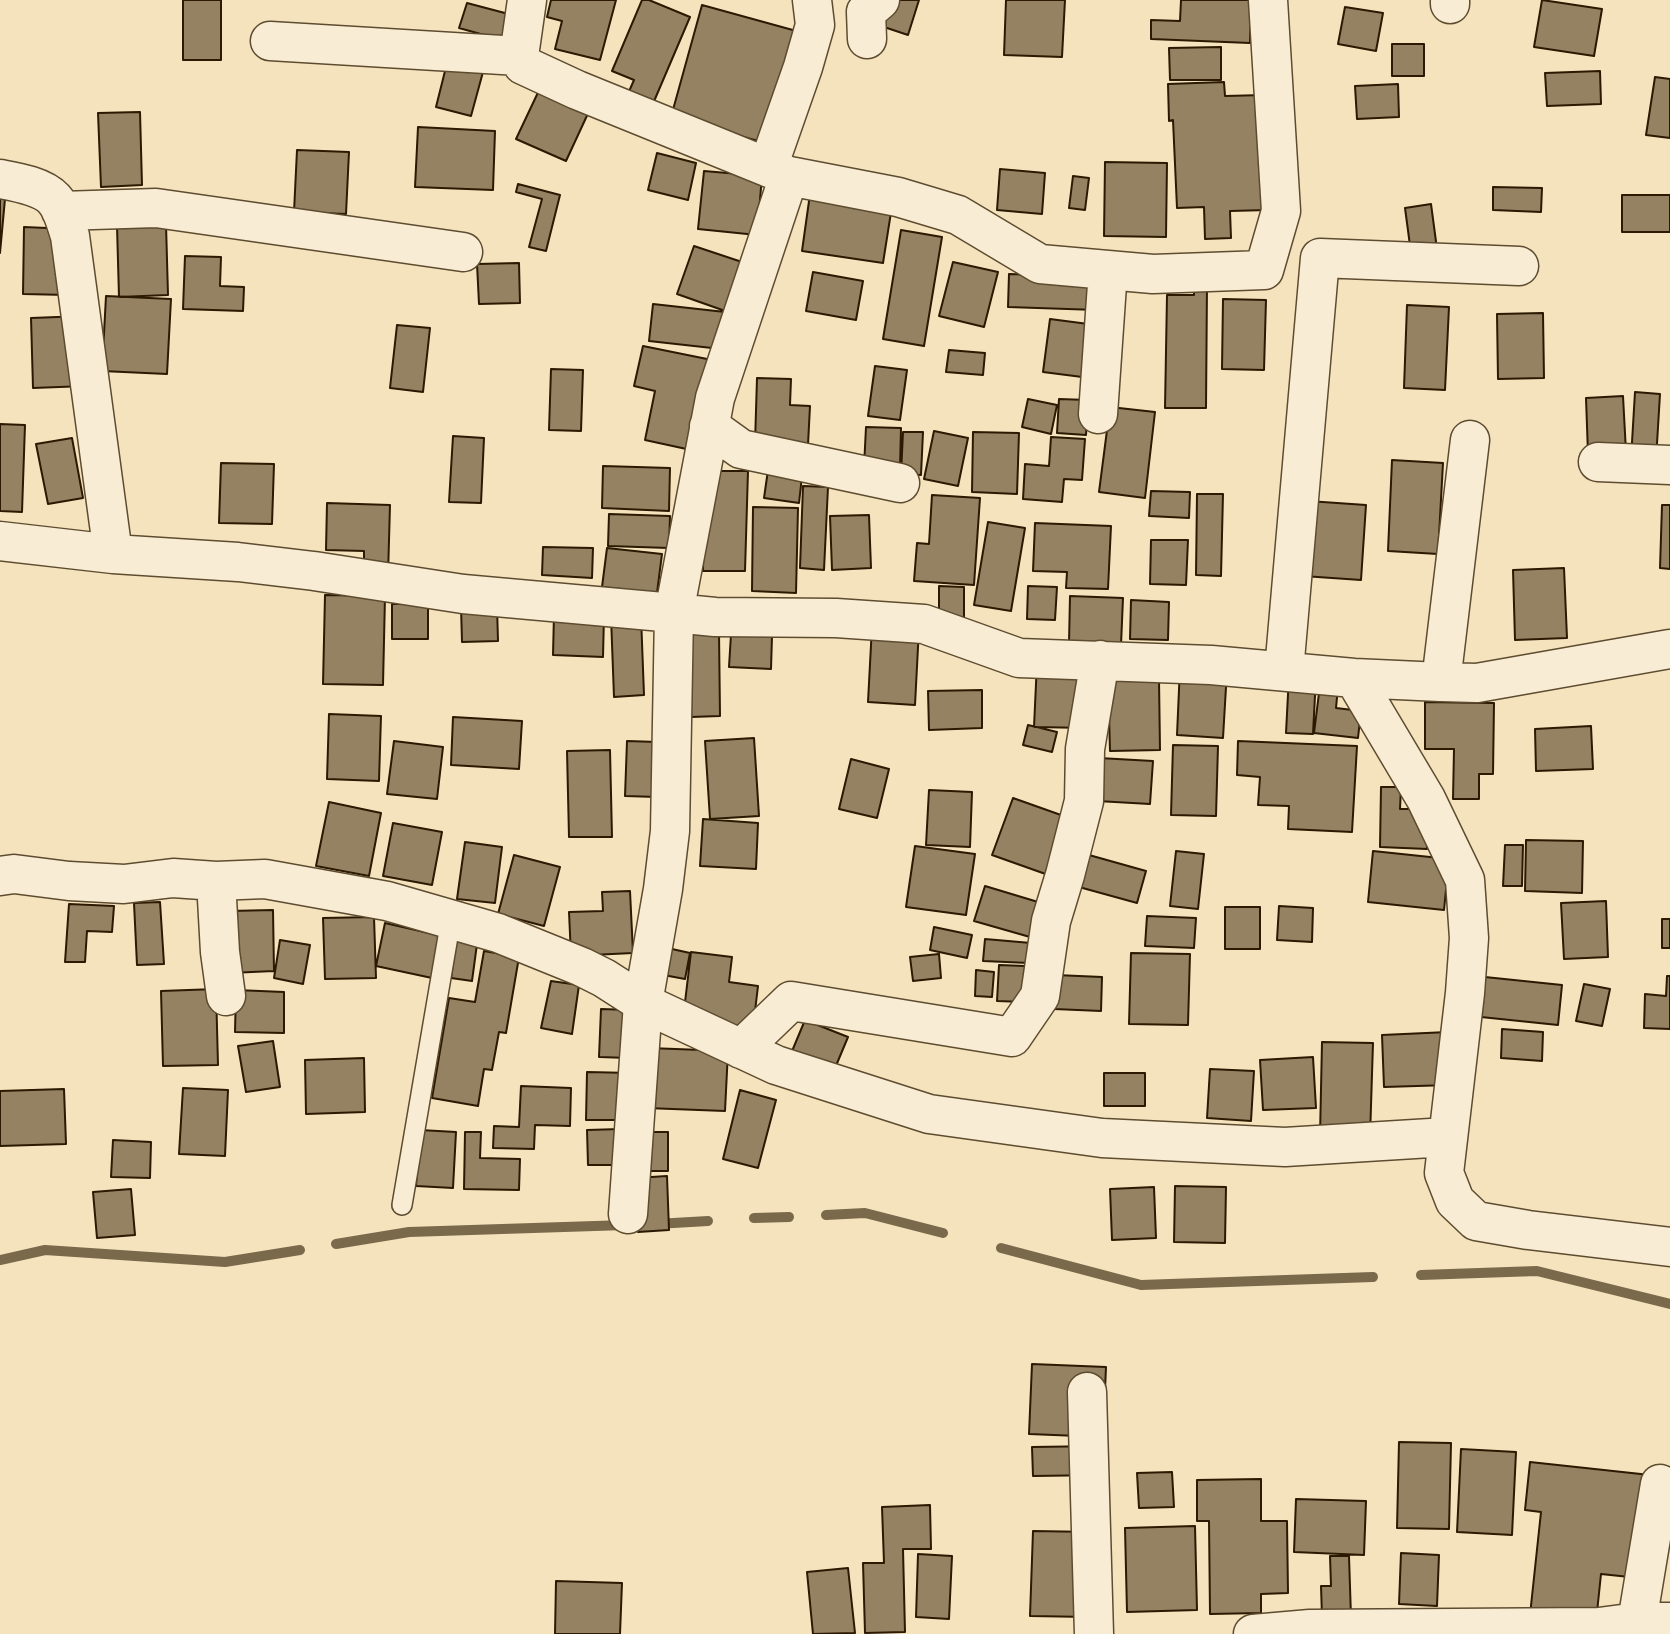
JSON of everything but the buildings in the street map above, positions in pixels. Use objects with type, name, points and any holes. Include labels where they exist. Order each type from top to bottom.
[{"type":"street","points":[[527,0],[519,56],[523,65],[577,90],[778,172],[898,197],[958,215],[1040,264],[1153,274],[1264,270],[1282,211],[1268,0]]},
{"type":"street","points":[[628,1214],[643,1003],[670,831],[674,613],[715,398],[778,172],[815,25],[812,0]]},
{"type":"street","points":[[867,39],[866,12],[880,0]]},
{"type":"street","points":[[270,41],[519,56]]},
{"type":"street","points":[[0,180],[24,183],[52,197],[61,211],[70,236],[113,554]]},
{"type":"street","points":[[61,211],[156,208],[463,252]]},
{"type":"street","points":[[1284,671],[1320,258],[1519,265]]},
{"type":"street","points":[[1098,414],[1108,270]]},
{"type":"street","points":[[709,426],[741,449],[900,483]]},
{"type":"street","points":[[1441,682],[1470,440]]},
{"type":"street","points":[[1598,462],[1670,465]]},
{"type":"street","points":[[0,541],[113,554],[238,562],[463,594],[715,617],[836,618],[924,624],[1019,658],[1212,665],[1354,678],[1477,683],[1670,649]]},
{"type":"street","points":[[741,1049],[791,1001],[1012,1037],[1040,996],[1051,921],[1084,801],[1085,748],[1100,660]]},
{"type":"street","points":[[1354,678],[1426,799],[1465,880],[1469,938],[1444,1173],[1455,1201],[1476,1221],[1670,1247]]},
{"type":"street","points":[[0,876],[14,874],[124,884],[173,878],[265,880],[387,901],[498,933],[582,967],[643,1003],[776,1065],[929,1114],[1102,1138],[1285,1147],[1447,1137]]},
{"type":"street","points":[[216,881],[220,952],[226,996]]},
{"type":"street","points":[[1087,1392],[1094,1634]]},
{"type":"street","points":[[1253,1634],[1599,1627],[1653,1622],[1660,1484]]},
{"type":"lane","points":[[402,1205],[451,919]]},
{"type":"waterway","points":[[826,1215],[865,1213],[943,1233]]},
{"type":"waterway","points":[[754,1218],[789,1217]]},
{"type":"waterway","points":[[656,1224],[708,1221]]},
{"type":"waterway","points":[[336,1244],[409,1232],[626,1225]]},
{"type":"waterway","points":[[1001,1248],[1141,1285],[1373,1277]]},
{"type":"waterway","points":[[0,1260],[45,1250],[225,1262],[300,1250]]},
{"type":"waterway","points":[[1421,1275],[1537,1271],[1670,1304]]}]
